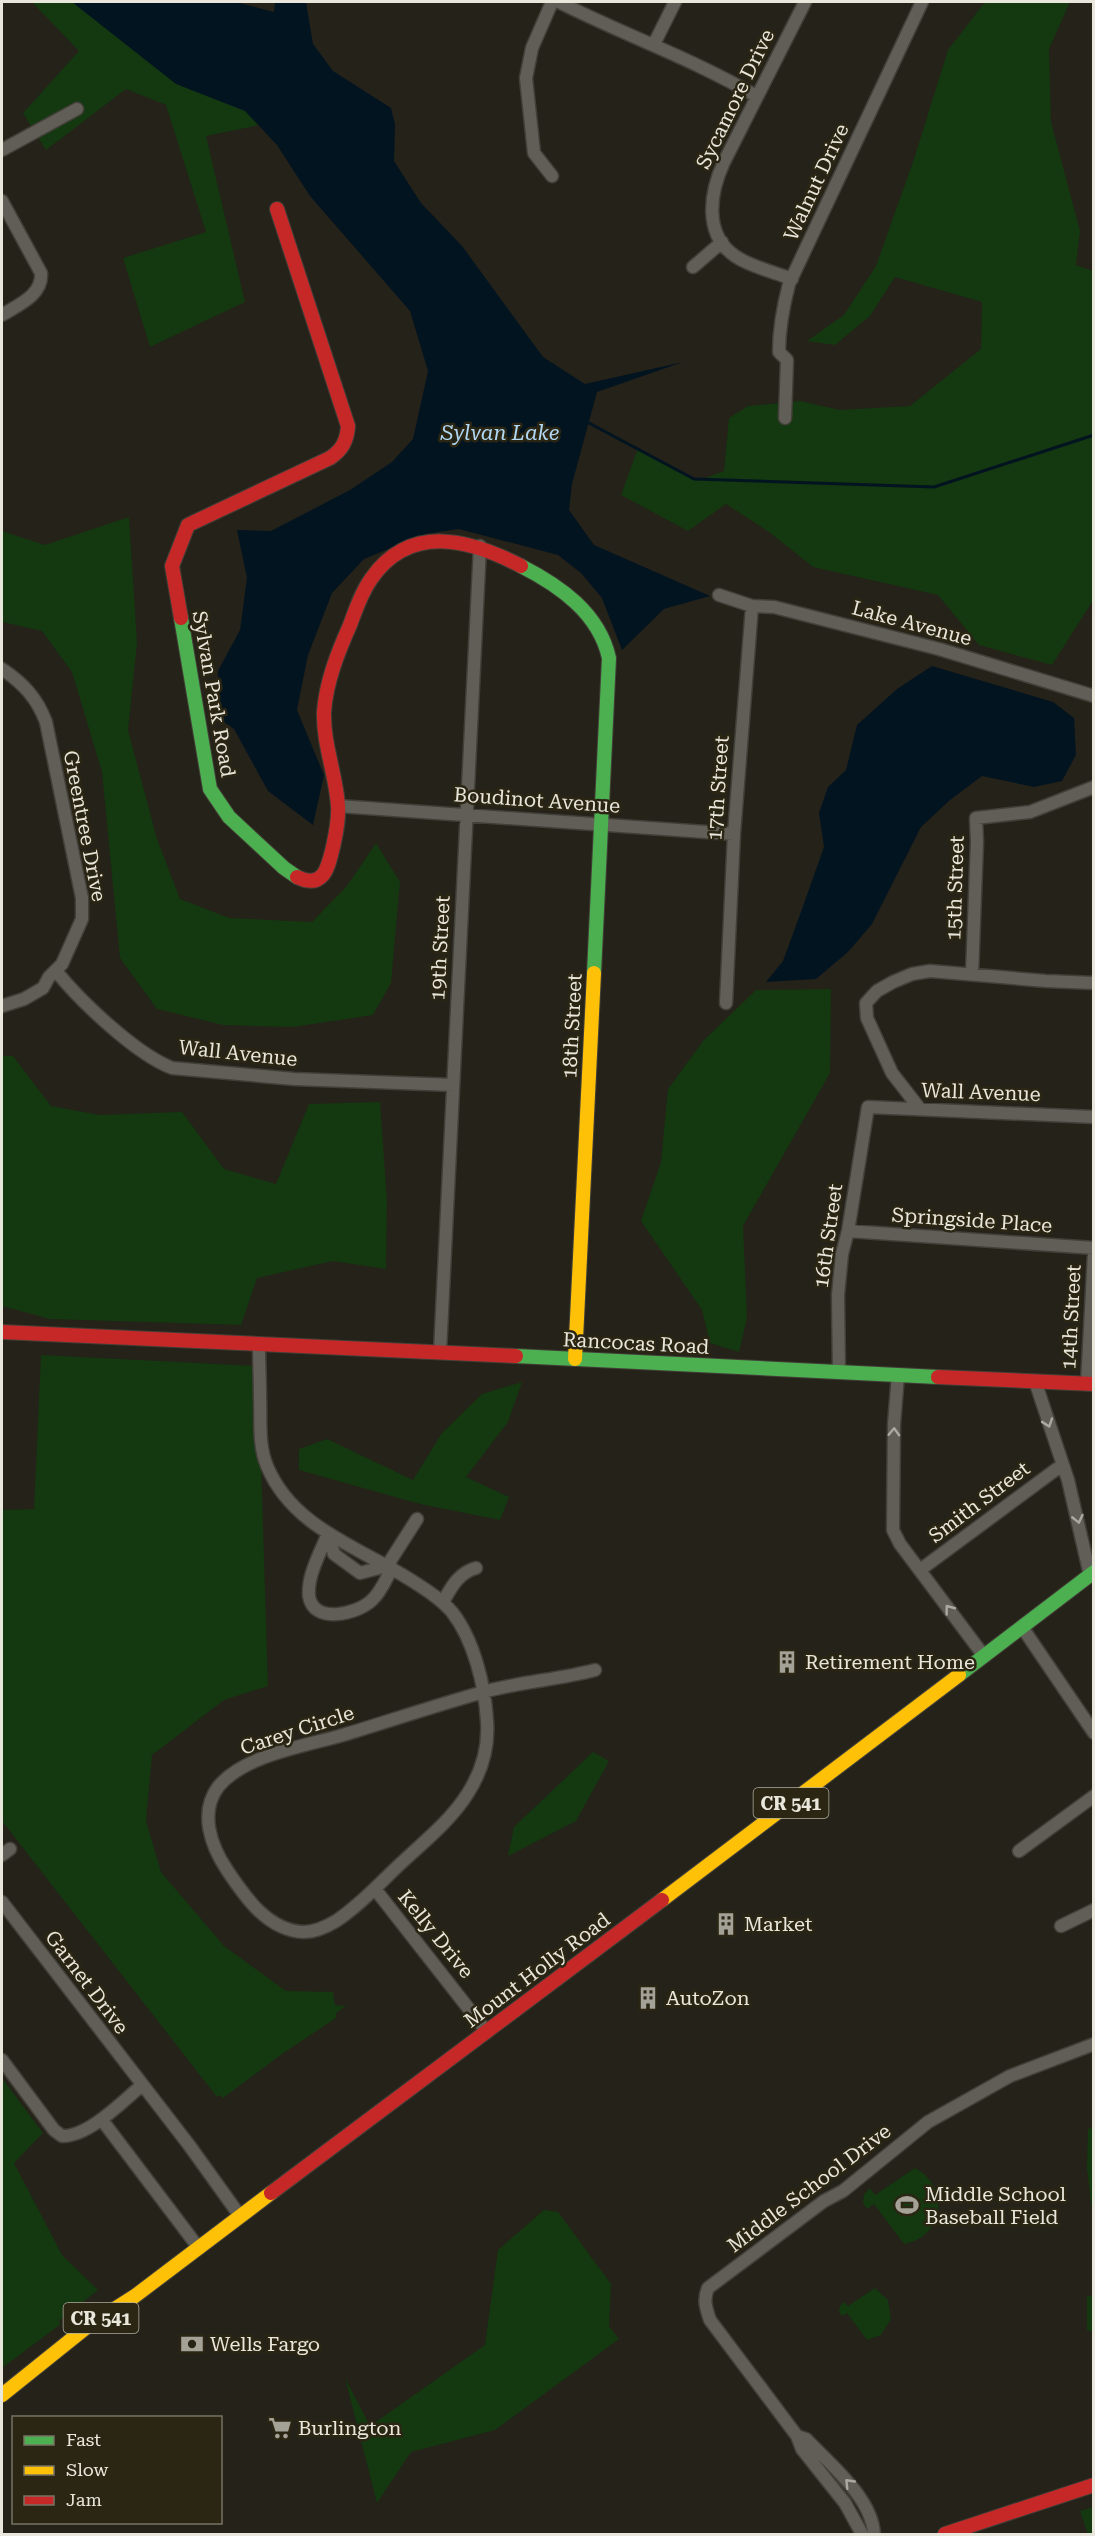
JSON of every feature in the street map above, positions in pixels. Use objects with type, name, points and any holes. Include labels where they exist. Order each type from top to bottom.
[{"type":"main road","name":"Sylvan Park Road","points":[[277,209],[348,426],[348,435],[345,445],[330,458],[188,525],[172,566],[208,778],[214,799],[228,816],[283,869],[301,880],[309,881],[321,876],[328,868],[336,833],[338,806],[326,734],[325,703],[341,648],[372,576],[396,554],[415,545],[446,540],[480,546],[504,556],[543,579],[581,607],[601,635],[608,651],[608,694]]},
{"type":"main road","name":"18th Street","points":[[575,1359],[608,694]]},
{"type":"main road","name":"Rancocas Road","points":[[2,1332],[1090,1384]]},
{"type":"main road","name":"Mount Holly Road","points":[[2,2395],[88,2326],[135,2296],[488,2032],[1092,1573]]},
{"type":"main road","points":[[945,2535],[1094,2485]]},
{"type":"street","points":[[552,2],[532,48],[526,78],[534,153],[552,176]]},
{"type":"street","points":[[559,2],[593,19],[654,44],[756,96]]},
{"type":"street","points":[[654,44],[675,2]]},
{"type":"street","name":"Sycamore Drive","points":[[722,242],[715,228],[711,210],[716,181],[756,96],[805,2]]},
{"type":"street","name":"Walnut Drive","points":[[785,418],[787,360],[779,352],[783,305],[792,279],[922,2]]},
{"type":"street","points":[[2,150],[77,109]]},
{"type":"street","points":[[2,201],[41,273],[42,280],[34,294],[2,315]]},
{"type":"street","points":[[693,267],[722,242],[737,257],[792,279]]},
{"type":"street","name":"19th Street","points":[[440,1352],[480,546]]},
{"type":"street","name":"Lake Avenue","points":[[719,595],[752,606],[774,607],[939,649],[1094,696]]},
{"type":"street","name":"17th Street","points":[[726,1003],[734,834],[752,606]]},
{"type":"street","name":"Greentree Drive","points":[[2,669],[26,686],[40,707],[46,722],[82,898],[82,919],[62,964],[37,992],[2,1006]]},
{"type":"street","name":"15th Street","points":[[972,974],[977,838],[975,818],[1030,812],[1094,787]]},
{"type":"street","name":"Boudinot Avenue","points":[[338,806],[734,834]]},
{"type":"street","name":"Wall Avenue","points":[[56,971],[70,988],[134,1045],[157,1062],[172,1068],[294,1079],[453,1085]]},
{"type":"street","points":[[920,1109],[892,1073],[867,1018],[866,1004],[877,991],[912,974],[930,971],[1094,983]]},
{"type":"street","name":"Wall Avenue","points":[[868,1107],[1094,1117]]},
{"type":"street","name":"16th Street","points":[[839,1372],[838,1295],[842,1254],[848,1231],[868,1107]]},
{"type":"street","name":"Springside Place","points":[[848,1231],[1094,1248]]},
{"type":"street","name":"14th Street","points":[[1090,1384],[1094,1253]]},
{"type":"street","points":[[259,1344],[260,1436],[266,1465],[279,1489],[291,1503],[328,1533],[390,1567],[443,1602],[455,1582],[467,1571],[476,1568]]},
{"type":"street","points":[[898,1375],[892,1523],[900,1544],[984,1656]]},
{"type":"street","points":[[1035,1382],[1078,1517],[1092,1573]]},
{"type":"street","name":"Smith Street","points":[[920,1570],[1062,1465]]},
{"type":"street","points":[[328,1533],[309,1588],[310,1601],[320,1611],[338,1615],[366,1605],[377,1594],[417,1519]]},
{"type":"street","points":[[328,1533],[334,1554],[360,1573],[390,1567]]},
{"type":"street","name":"Carey Circle","points":[[443,1602],[456,1618],[466,1637],[483,1692],[488,1735],[480,1769],[463,1800],[425,1841],[375,1889],[339,1919],[318,1930],[293,1930],[272,1921],[248,1899],[216,1851],[209,1830],[209,1809],[216,1790],[242,1768],[272,1755],[483,1692],[595,1670]]},
{"type":"street","points":[[1022,1627],[1094,1733]]},
{"type":"street","points":[[1018,1851],[1094,1796]]},
{"type":"street","name":"Kelly Drive","points":[[375,1889],[488,2032]]},
{"type":"street","name":"Garnet Drive","points":[[2,1902],[141,2086],[189,2145],[240,2216]]},
{"type":"street","points":[[1061,1926],[1094,1910]]},
{"type":"street","name":"Middle School Drive","points":[[862,2535],[845,2504],[802,2449],[797,2436],[710,2320],[705,2307],[708,2288],[824,2201],[843,2191],[928,2122],[1010,2076],[1094,2044]]},
{"type":"street","points":[[2,2060],[58,2134],[68,2137],[102,2120],[141,2086]]},
{"type":"street","points":[[102,2120],[198,2247]]},
{"type":"street","name":"Middle School Drive","points":[[797,2436],[806,2439],[857,2491],[874,2527],[874,2535]]},
{"type":"green space","points":[[32,2],[84,2],[269,123],[206,136],[245,302],[150,347],[123,258],[206,232],[166,105],[126,89],[46,150],[23,113],[79,51]]},
{"type":"green space","points":[[985,2],[1070,2],[1049,49],[1051,122],[1080,231],[1076,265],[1093,271],[1094,599],[1052,665],[979,645],[938,595],[813,567],[769,532],[726,504],[688,531],[621,495],[638,448],[697,481],[724,471],[729,418],[748,406],[800,401],[840,410],[910,406],[981,349],[982,302],[895,277],[870,316],[835,345],[807,341],[844,315],[876,266],[914,159],[948,50]]},
{"type":"green space","points":[[129,517],[137,643],[128,730],[157,839],[180,899],[229,918],[312,922],[347,886],[376,843],[400,882],[391,983],[373,1015],[293,1027],[223,1025],[157,1009],[120,958],[102,772],[72,672],[42,631],[2,622],[2,531],[45,545]]},
{"type":"green space","points":[[831,989],[830,1073],[743,1226],[747,1318],[739,1352],[710,1343],[702,1310],[641,1221],[661,1162],[668,1089],[703,1041],[756,990]]},
{"type":"green space","points":[[2,1056],[13,1056],[51,1106],[100,1115],[182,1112],[224,1169],[276,1184],[309,1104],[380,1102],[387,1201],[386,1269],[333,1261],[257,1278],[241,1325],[50,1319],[2,1306]]},
{"type":"green space","points":[[41,1355],[258,1366],[268,1686],[224,1700],[152,1755],[146,1821],[161,1872],[224,1946],[286,1991],[333,1992],[335,2005],[346,2006],[336,2013],[336,2018],[282,2054],[223,2098],[220,2095],[217,2097],[2,1821],[2,1510],[34,1509]]},
{"type":"green space","points":[[522,1382],[508,1422],[466,1477],[509,1497],[500,1520],[420,1504],[299,1470],[299,1449],[327,1439],[413,1480],[442,1433],[482,1394]]},
{"type":"green space","points":[[593,1752],[609,1761],[576,1821],[508,1856],[514,1827]]},
{"type":"green space","points":[[2,2078],[43,2133],[14,2163],[62,2255],[98,2290],[59,2321],[61,2324],[2,2368]]},
{"type":"green space","points":[[1094,2127],[1093,2219],[1087,2168],[1088,2129]]},
{"type":"green space","name":"Middle School Baseball Field","points":[[915,2168],[927,2176],[934,2187],[938,2199],[938,2210],[935,2222],[928,2232],[917,2240],[904,2244],[874,2204],[867,2209],[863,2203],[864,2194],[870,2188],[875,2195]]},
{"type":"green space","points":[[544,2210],[558,2212],[611,2284],[609,2326],[619,2339],[495,2430],[411,2452],[377,2503],[345,2378],[370,2426],[485,2345],[498,2250]]},
{"type":"green space","points":[[875,2288],[888,2300],[891,2319],[881,2335],[867,2340],[847,2313],[842,2316],[839,2312],[844,2302],[848,2306]]},
{"type":"green space","points":[[1094,2295],[1093,2332],[1087,2330],[1087,2297]]},
{"type":"green space","points":[[1093,2507],[1093,2534],[1088,2534],[1080,2511]]},
{"type":"water","name":"Sylvan Lake","points":[[72,2],[236,2],[274,12],[275,2],[306,2],[313,44],[333,71],[391,108],[395,124],[394,161],[421,203],[462,246],[543,357],[585,384],[683,362],[597,392],[572,484],[569,510],[594,545],[710,596],[664,609],[622,650],[602,598],[581,573],[558,555],[459,529],[425,534],[364,559],[332,593],[308,655],[297,710],[324,775],[313,825],[268,791],[234,729],[217,717],[218,671],[240,630],[247,578],[237,530],[271,531],[350,490],[392,462],[413,439],[428,371],[410,311],[310,196],[277,145],[245,111],[176,84]]},
{"type":"water","points":[[932,666],[1053,702],[1074,718],[1076,755],[1062,781],[1034,787],[982,776],[950,800],[921,827],[872,924],[848,952],[816,979],[766,982],[783,961],[824,847],[819,813],[828,787],[846,770],[857,725],[897,689]]},
{"type":"waterway","points":[[587,422],[694,479],[934,487],[1094,435]]},
{"type":"traffic: fast","points":[[521,566],[550,582],[587,614],[597,627],[609,658],[594,973]]},
{"type":"traffic: fast","points":[[181,618],[210,789],[229,817],[284,868],[297,877]]},
{"type":"traffic: fast","points":[[516,1356],[938,1377]]},
{"type":"traffic: fast","points":[[959,1675],[1094,1572]]},
{"type":"traffic: slow","points":[[575,1359],[594,973]]},
{"type":"traffic: slow","points":[[662,1900],[959,1675]]},
{"type":"traffic: slow","points":[[2,2395],[88,2326],[135,2296],[271,2193]]},
{"type":"traffic: jam","points":[[181,618],[172,566],[188,525],[330,458],[341,448],[346,436],[348,426],[277,209]]},
{"type":"traffic: jam","points":[[297,877],[313,881],[319,878],[327,869],[331,855],[337,826],[338,806],[325,736],[325,701],[337,656],[359,601],[371,579],[387,561],[404,550],[422,543],[441,541],[461,543],[481,549],[521,566]]},
{"type":"traffic: jam","points":[[2,1332],[516,1356]]},
{"type":"traffic: jam","points":[[938,1377],[1094,1384]]},
{"type":"traffic: jam","points":[[271,2193],[662,1900]]},
{"type":"traffic: jam","points":[[945,2534],[1094,2485]]},
{"type":"place","name":"Retirement Home","points":[[787,1662]]},
{"type":"place","name":"Market","points":[[726,1924]]},
{"type":"place","name":"AutoZon","points":[[648,1998]]},
{"type":"place","name":"Middle School Baseball Field","points":[[907,2205]]},
{"type":"place","name":"Wells Fargo","points":[[192,2344]]},
{"type":"place","name":"Burlington","points":[[280,2428]]}]
